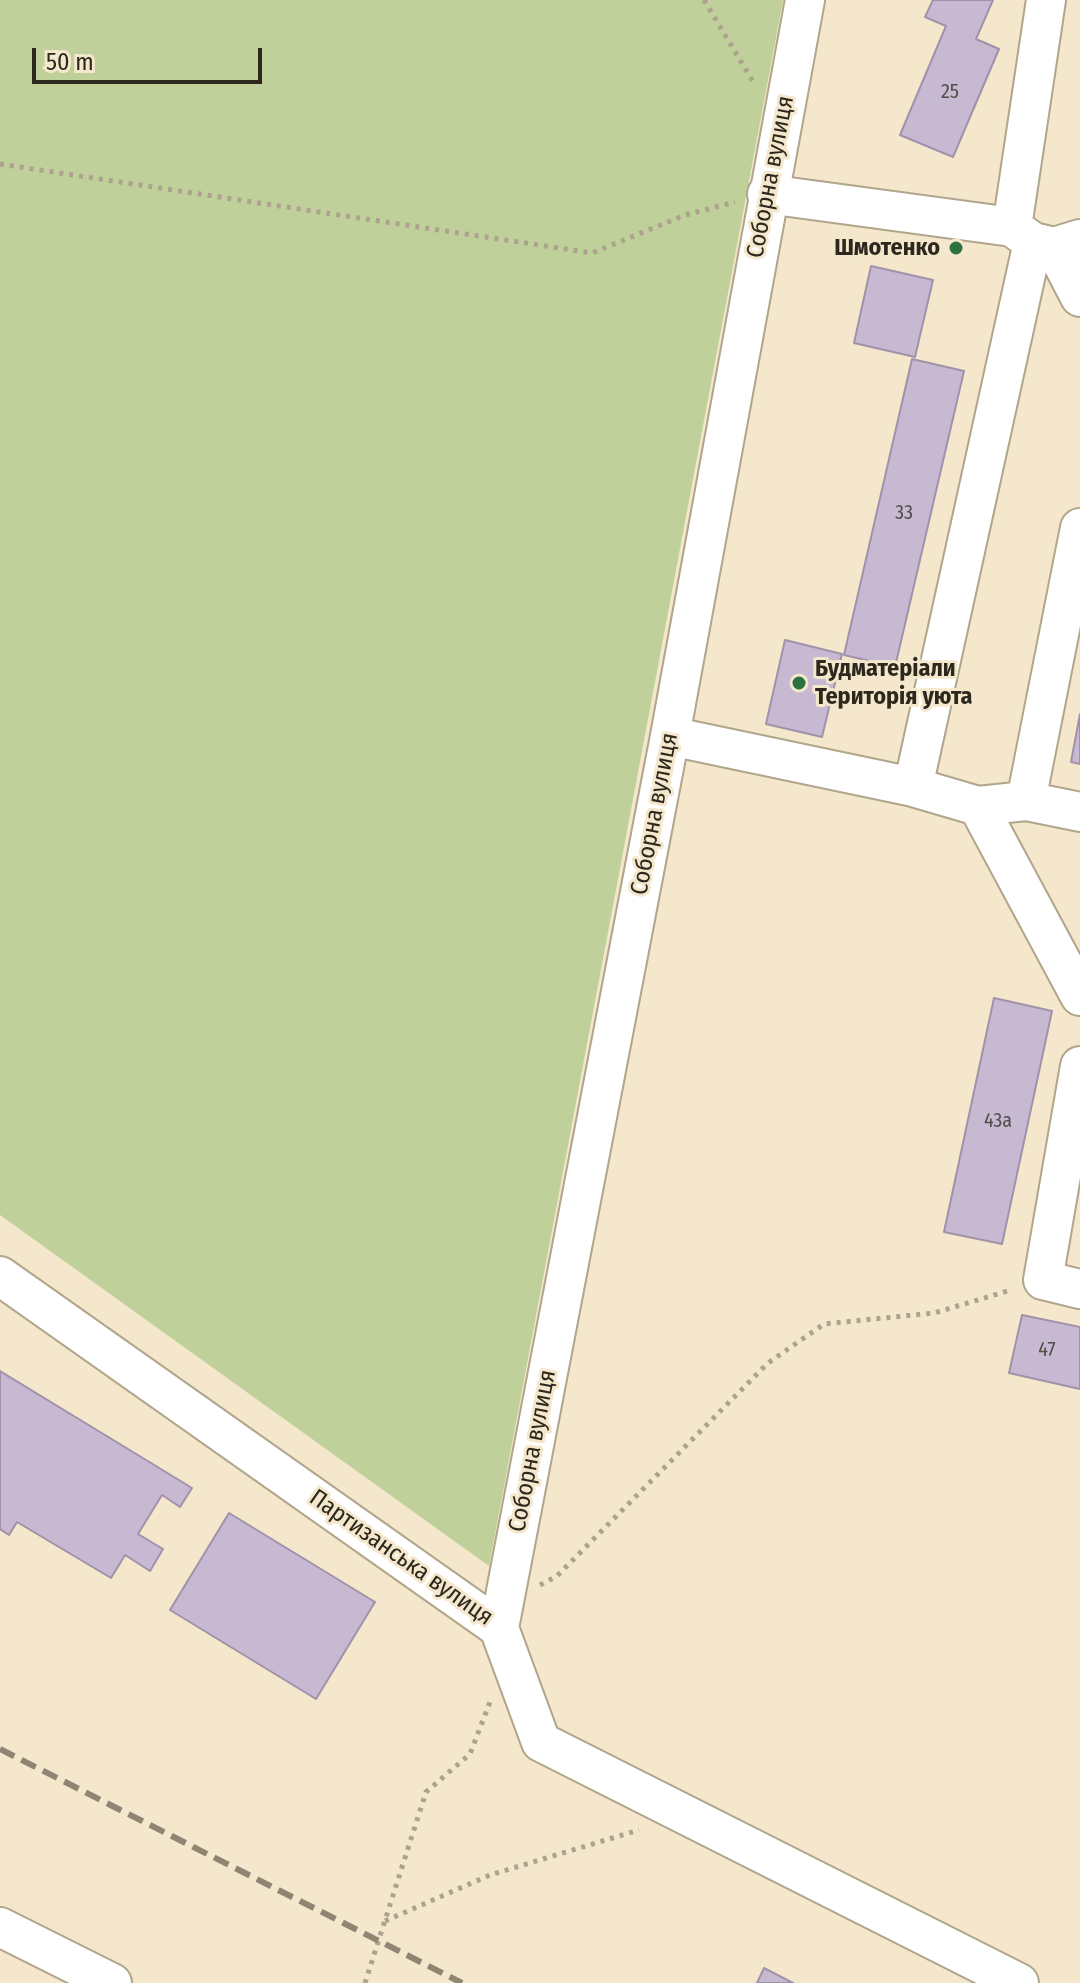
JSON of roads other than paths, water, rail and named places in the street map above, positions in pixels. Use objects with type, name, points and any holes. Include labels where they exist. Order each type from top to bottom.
[{"type":"street","name":"Соборна вулиця","points":[[504,1629],[805,0]]},
{"type":"street","points":[[913,787],[1045,239],[1046,0]]},
{"type":"street","points":[[767,194],[1045,239],[1080,297]]},
{"type":"street","points":[[1026,801],[1080,528]]},
{"type":"street","points":[[670,736],[913,787],[978,806],[1026,801],[1080,812]]},
{"type":"street","points":[[978,806],[1080,996]]},
{"type":"street","points":[[1080,1066],[1072,1161],[1043,1280],[1080,1289]]},
{"type":"street","name":"Партизанська вулиця","points":[[0,1276],[504,1629],[541,1742],[1019,1983]]},
{"type":"street","points":[[0,1927],[112,1983]]},
{"type":"railway","points":[[0,1749],[462,1983]]},
{"type":"place","name":"Шмотенко","points":[[956,248]]},
{"type":"place","name":"Будматеріали Територія уюта","points":[[799,683]]}]
